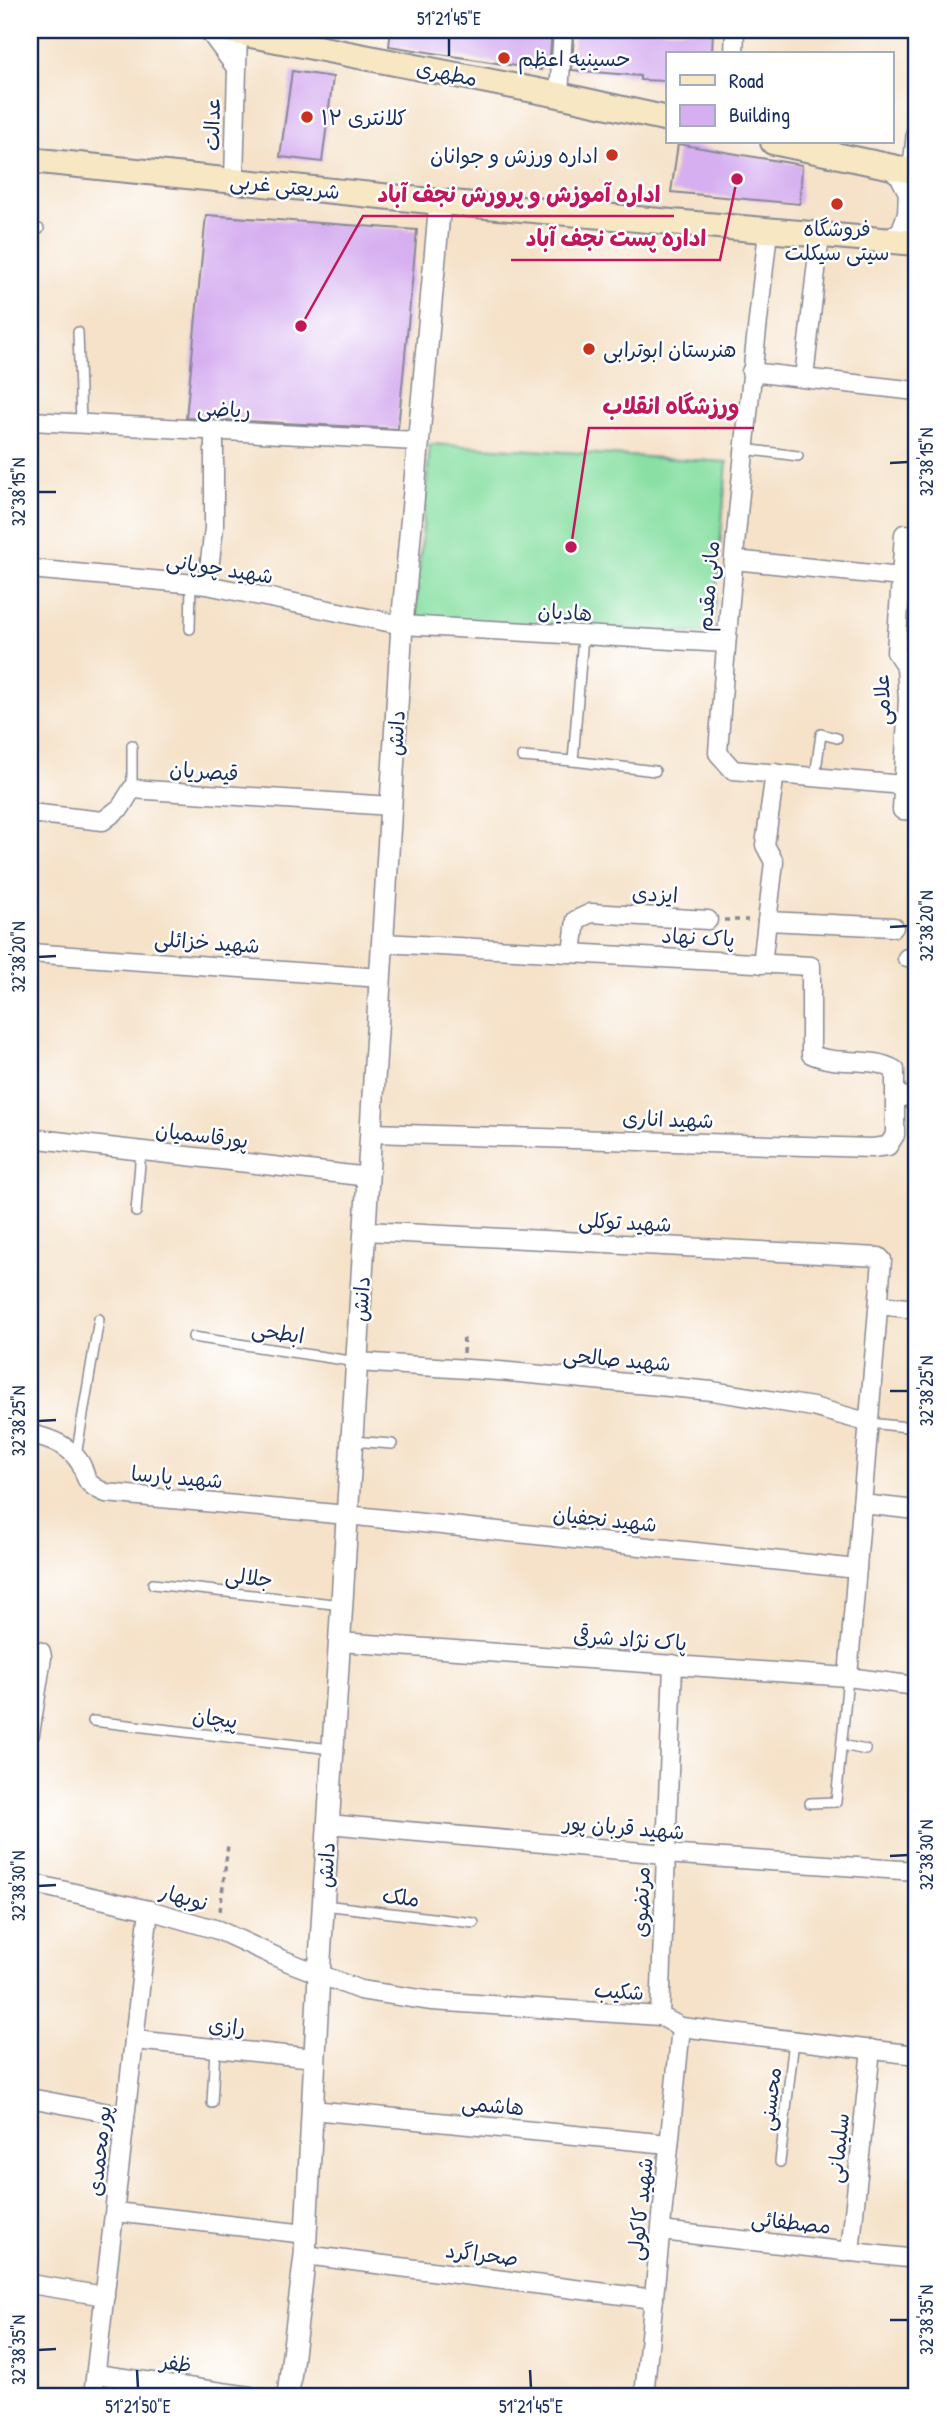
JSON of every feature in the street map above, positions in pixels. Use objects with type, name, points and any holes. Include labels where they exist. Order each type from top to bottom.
[{"type":"main road","name":"مطهری","points":[[233,31],[666,119]]},
{"type":"main road","points":[[780,144],[911,181]]},
{"type":"main road","name":"شریعتی غربی","points":[[30,160],[440,202],[916,243]]},
{"type":"street","name":"عدالت","points":[[208,30],[236,68]]},
{"type":"street","points":[[559,95],[563,30]]},
{"type":"street","points":[[734,52],[735,30]]},
{"type":"street","name":"عدالت","points":[[233,31],[236,68],[234,180]]},
{"type":"street","points":[[887,241],[901,230],[907,214],[908,193],[900,177],[911,181],[916,131]]},
{"type":"street","name":"دانش","points":[[288,2396],[305,2245],[328,1824],[402,625],[440,202]]},
{"type":"street","name":"مانی مقدم","points":[[768,232],[751,372],[718,753],[733,770],[903,785]]},
{"type":"street","points":[[804,378],[820,235]]},
{"type":"street","points":[[751,372],[916,391]]},
{"type":"street","name":"ریاضی","points":[[30,421],[82,426],[417,441]]},
{"type":"street","points":[[199,585],[214,528],[214,432]]},
{"type":"street","name":"علامی","points":[[910,534],[901,577],[896,652],[906,667],[912,700],[902,810],[916,811]]},
{"type":"street","points":[[734,560],[901,577]]},
{"type":"street","name":"شهید چوپانی","points":[[30,569],[199,585],[402,625]]},
{"type":"street","name":"هادیان","points":[[402,625],[726,643]]},
{"type":"street","points":[[762,964],[774,862],[765,845],[775,774]]},
{"type":"street","points":[[30,813],[103,821],[121,807],[132,789]]},
{"type":"street","name":"قیصریان","points":[[132,789],[391,806]]},
{"type":"street","name":"ایزدی","points":[[572,953],[576,920],[591,913],[708,920]]},
{"type":"street","points":[[767,921],[894,927]]},
{"type":"street","name":"پاک نهاد","points":[[383,943],[811,967],[811,1054],[824,1060],[884,1063],[895,1070],[895,1095]]},
{"type":"street","name":"شهید خزائلی","points":[[30,953],[381,978]]},
{"type":"street","points":[[895,1095],[916,1098]]},
{"type":"street","name":"شهید اناری","points":[[371,1133],[872,1148],[888,1146],[895,1135],[895,1095]]},
{"type":"street","name":"پورقاسمیان","points":[[30,1138],[369,1177]]},
{"type":"street","name":"شهید توکلی","points":[[365,1231],[879,1257],[882,1260],[879,1305]]},
{"type":"street","points":[[848,1677],[879,1305],[916,1309]]},
{"type":"street","name":"شهید صالحی","points":[[357,1362],[499,1371],[712,1391],[813,1407],[870,1423]]},
{"type":"street","name":"شهید پارسا","points":[[30,1434],[48,1437],[76,1456],[91,1486],[106,1493],[347,1515]]},
{"type":"street","points":[[862,1504],[916,1510]]},
{"type":"street","name":"شهید نجفیان","points":[[347,1515],[857,1569]]},
{"type":"street","name":"پاک نژاد شرقی","points":[[339,1642],[848,1677],[916,1686]]},
{"type":"street","points":[[30,1649],[41,1652],[42,1657],[30,1734]]},
{"type":"street","name":"مرتضوی","points":[[660,2016],[673,1664]]},
{"type":"street","name":"شهید قربان پور","points":[[328,1824],[665,1854],[916,1871]]},
{"type":"street","name":"نوبهار","points":[[30,1884],[149,1910],[218,1930],[319,1975]]},
{"type":"street","name":"پورمحمدی","points":[[93,2396],[149,1910]]},
{"type":"street","name":"شکیب","points":[[319,1975],[360,1990],[432,2001],[660,2016],[681,2027],[916,2054]]},
{"type":"street","name":"شهید کاکولی","points":[[644,2396],[681,2027]]},
{"type":"street","name":"رازی","points":[[134,2040],[315,2057]]},
{"type":"street","name":"سلیمانی","points":[[850,2252],[871,2049]]},
{"type":"street","points":[[30,2098],[125,2116]]},
{"type":"street","name":"هاشمی","points":[[312,2110],[669,2144]]},
{"type":"street","name":"صحراگرد","points":[[114,2212],[305,2245],[654,2299]]},
{"type":"street","name":"مصطفائی","points":[[661,2231],[916,2259]]},
{"type":"street","points":[[30,2284],[105,2296]]},
{"type":"street","name":"ظفر","points":[[96,2374],[250,2396]]},
{"type":"lane","points":[[78,332],[82,426]]},
{"type":"lane","points":[[744,449],[798,456]]},
{"type":"lane","points":[[190,629],[199,585]]},
{"type":"lane","points":[[573,761],[583,636]]},
{"type":"lane","points":[[815,778],[821,734],[837,738]]},
{"type":"lane","points":[[132,746],[132,789]]},
{"type":"lane","points":[[522,757],[655,771]]},
{"type":"lane","points":[[136,1212],[141,1151]]},
{"type":"lane","points":[[76,1456],[99,1319]]},
{"type":"lane","name":"ابطحی","points":[[193,1337],[357,1362]]},
{"type":"lane","points":[[870,1423],[916,1428]]},
{"type":"lane","points":[[352,1441],[392,1444]]},
{"type":"lane","name":"جلالی","points":[[153,1584],[342,1605]]},
{"type":"lane","points":[[810,1803],[836,1802],[848,1677]]},
{"type":"lane","name":"پیچان","points":[[93,1721],[333,1750]]},
{"type":"lane","points":[[842,1745],[866,1750]]},
{"type":"lane","name":"ملک","points":[[324,1905],[474,1923]]},
{"type":"lane","name":"محسنی","points":[[780,2162],[794,2040]]},
{"type":"lane","points":[[212,2103],[215,2048]]},
{"type":"path","points":[[708,920],[767,921]]},
{"type":"path","points":[[218,1930],[228,1844]]},
{"type":"green space","points":[[430,444],[727,462],[713,634],[415,618]]},
{"type":"building","name":"حسینیه اعظم","points":[[391,30],[552,30],[549,68],[541,67],[541,70],[389,46]]},
{"type":"building","points":[[574,30],[713,30],[712,52],[666,52],[666,81],[572,70]]},
{"type":"building","name":"کلانتری ۱۲","points":[[292,71],[333,77],[322,162],[280,157]]},
{"type":"building","points":[[678,144],[802,165],[800,204],[671,192]]},
{"type":"building","points":[[206,215],[417,230],[398,429],[186,418]]},
{"type":"place","name":"حسینیه اعظم","points":[[504,58]]},
{"type":"place","name":"کلانتری ۱۲","points":[[307,117]]},
{"type":"place","name":"اداره ورزش و جوانان","points":[[612,155]]},
{"type":"place","name":"اداره پست نجف آباد","points":[[737,179]]},
{"type":"place","name":"فروشگاه سيتی سیکلت","points":[[837,204]]},
{"type":"place","name":"اداره آموزش و پرورش نجف آباد","points":[[301,326]]},
{"type":"place","name":"هنرستان ابوترابی","points":[[589,349]]},
{"type":"place","name":"ورزشگاه انقلاب","points":[[571,547]]}]
